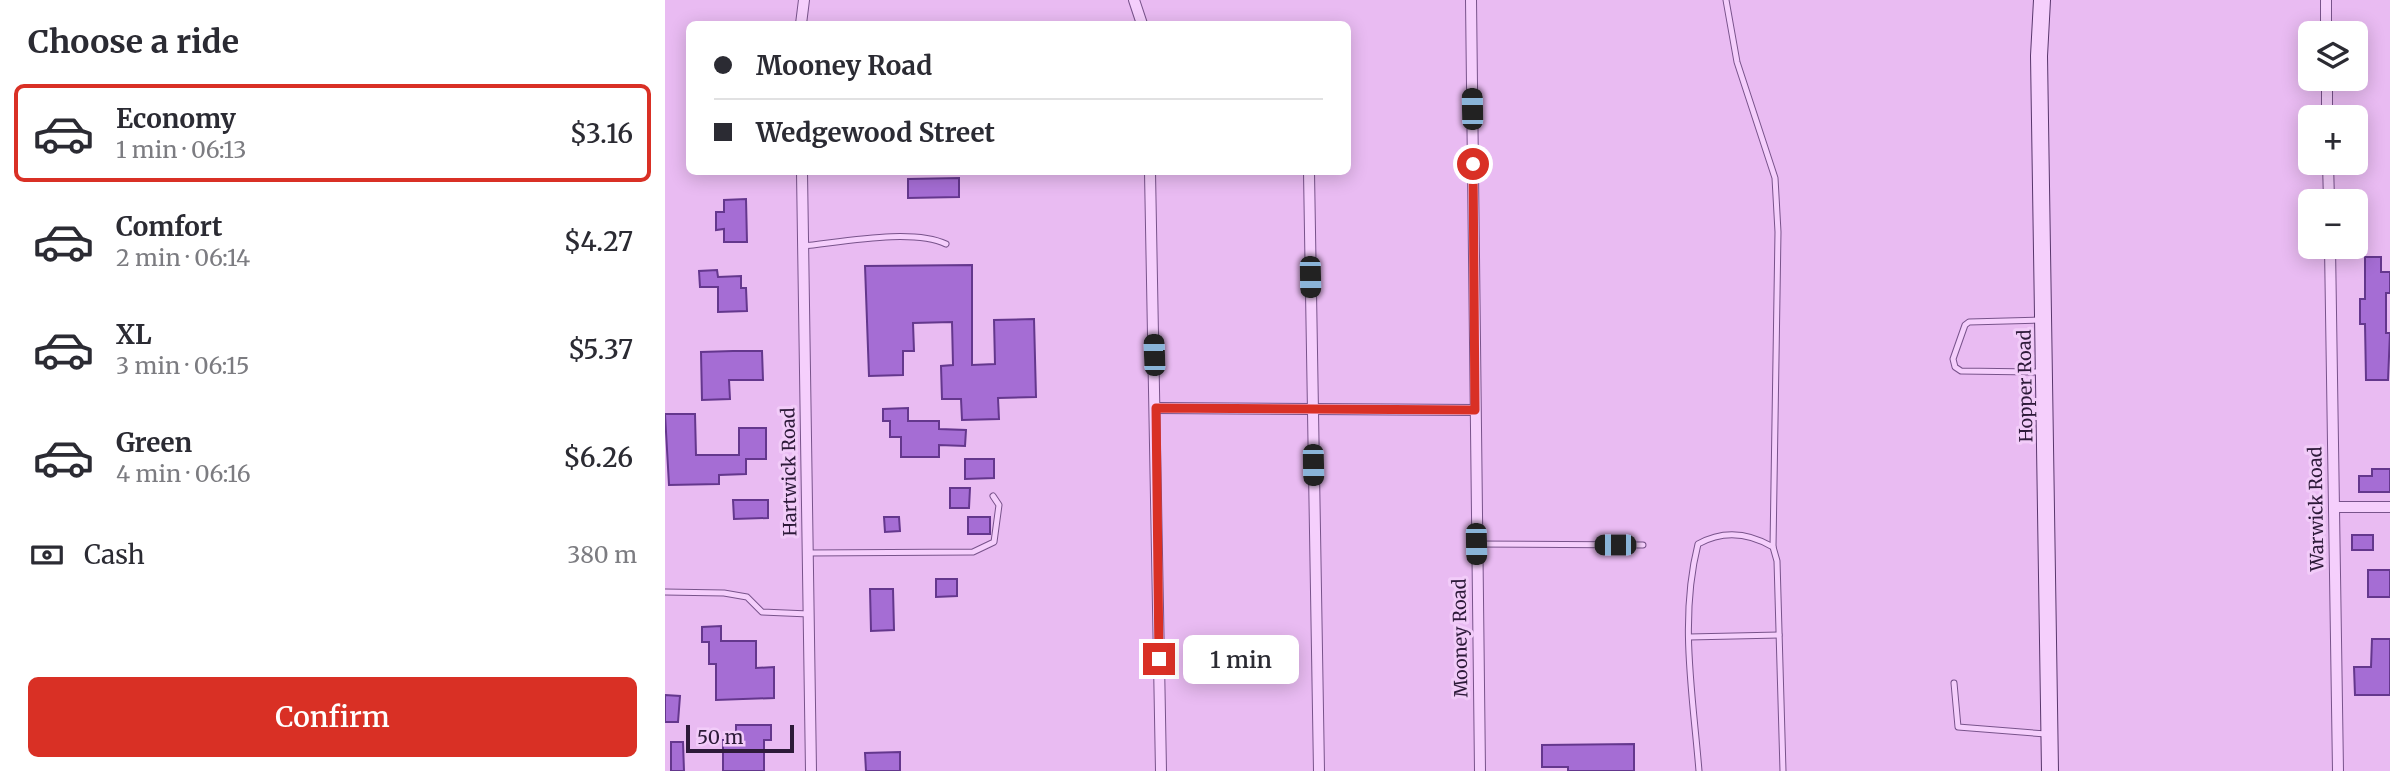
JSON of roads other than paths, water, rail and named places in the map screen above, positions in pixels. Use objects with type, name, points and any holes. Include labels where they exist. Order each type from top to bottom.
[{"type":"main road","name":"Hopper Road","points":[[2042,0],[2039,56],[2050,771]]},
{"type":"street","points":[[801,21],[804,0]]},
{"type":"street","points":[[1134,0],[1141,21]]},
{"type":"street","name":"Mooney Road","points":[[1472,0],[1480,771]]},
{"type":"street","points":[[2326,0],[2326,21]]},
{"type":"street","name":"Hartwick Road","points":[[802,175],[811,771]]},
{"type":"street","points":[[1150,175],[1161,771]]},
{"type":"street","points":[[1309,175],[1319,771]]},
{"type":"street","name":"Warwick Road","points":[[2330,259],[2338,771]]},
{"type":"street","points":[[1156,408],[1475,410]]},
{"type":"street","points":[[2334,507],[2390,507]]},
{"type":"lane","points":[[1726,0],[1737,62],[1775,178],[1778,232],[1773,547],[1777,561],[1783,771]]},
{"type":"lane","points":[[803,246],[892,238],[934,238],[946,244]]},
{"type":"lane","points":[[2043,320],[1969,323],[1965,325],[1954,359],[1955,367],[1961,371],[2044,372]]},
{"type":"lane","points":[[808,553],[973,552],[994,542],[999,505],[993,496]]},
{"type":"lane","points":[[1699,771],[1687,616],[1691,572],[1698,544],[1713,536],[1752,535],[1773,547]]},
{"type":"lane","points":[[1476,544],[1643,545]]},
{"type":"lane","points":[[665,592],[725,593],[747,597],[762,612],[809,614]]},
{"type":"lane","points":[[1689,637],[1779,635]]},
{"type":"lane","points":[[1954,683],[1958,727],[2049,734]]}]
